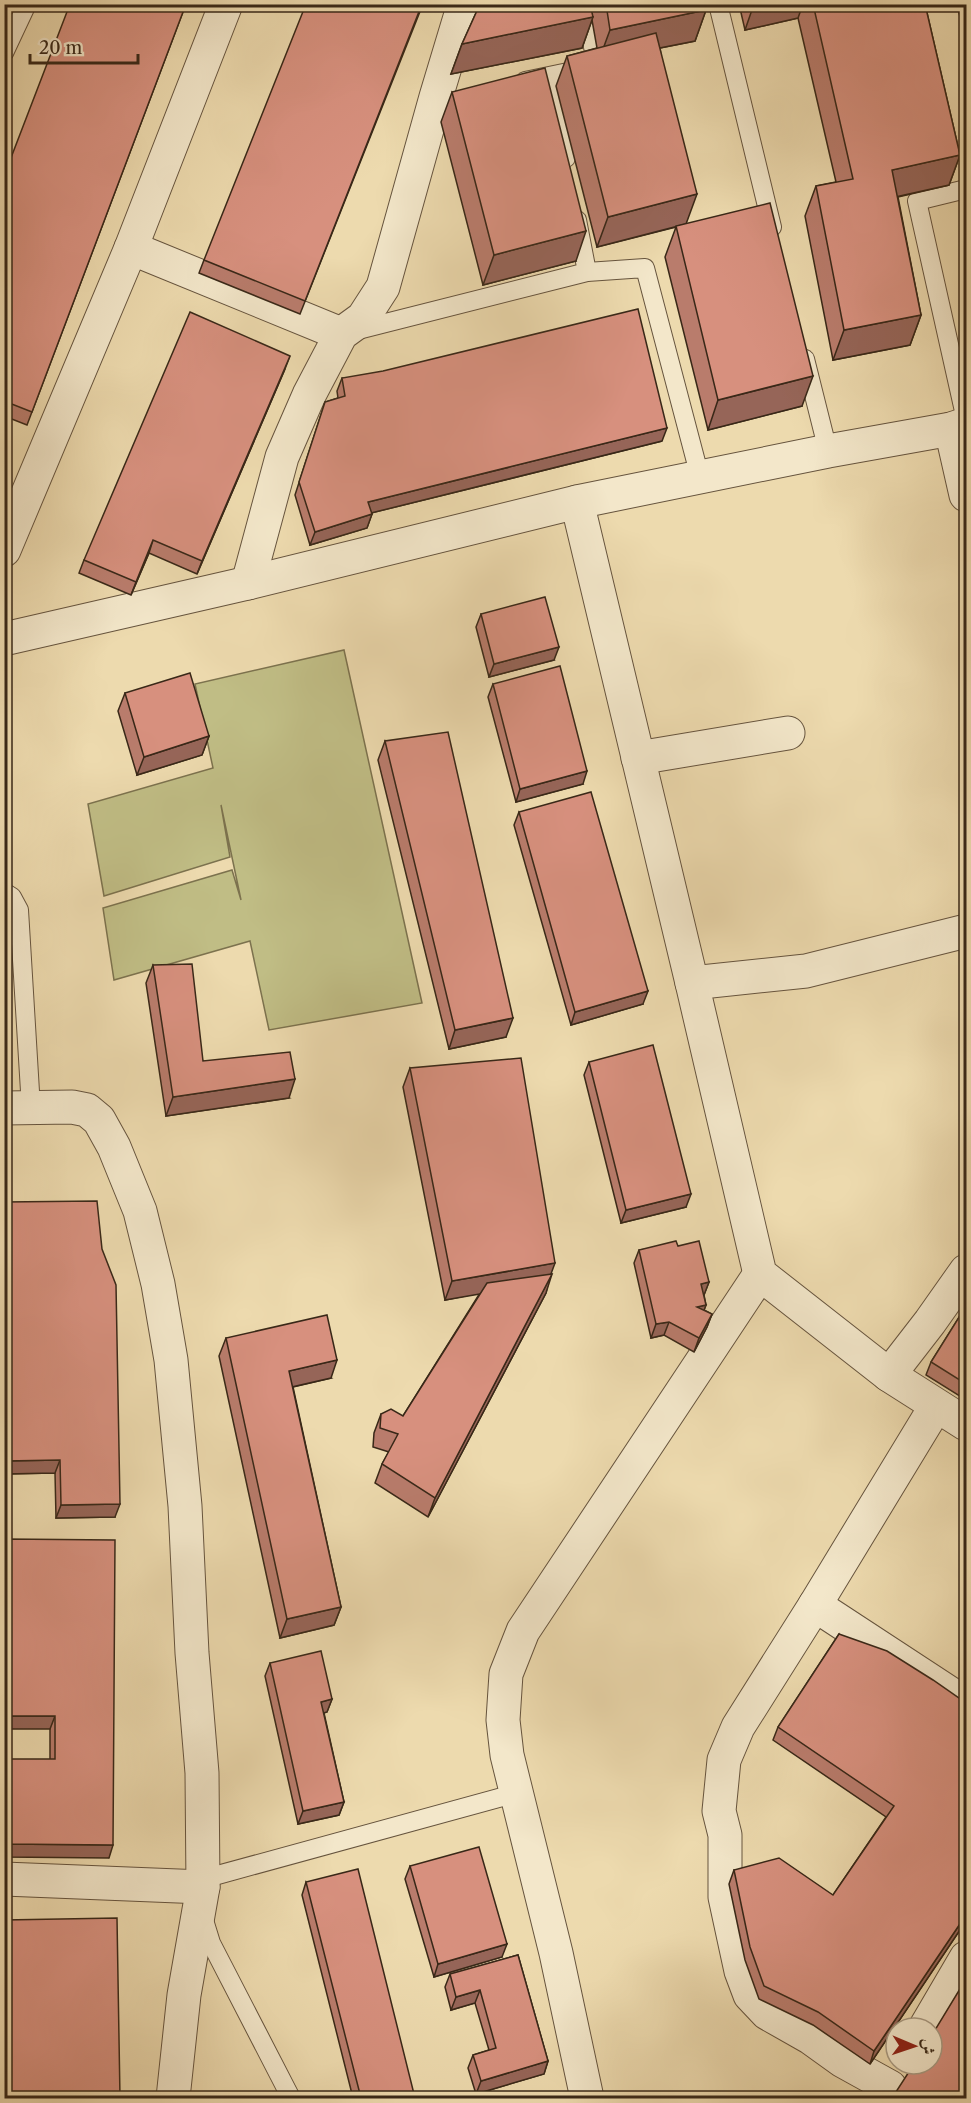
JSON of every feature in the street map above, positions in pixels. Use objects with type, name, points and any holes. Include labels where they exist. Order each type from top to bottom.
[{"type":"street","points":[[4,550],[15,501],[131,248],[226,4]]},
{"type":"street","points":[[248,583],[282,457],[309,394],[341,334],[363,318],[382,288],[447,95],[464,4]]},
{"type":"street","points":[[131,248],[341,334]]},
{"type":"street","points":[[4,639],[248,583],[577,502],[961,424],[966,495]]},
{"type":"street","points":[[577,502],[760,1275],[890,1375],[966,1424]]},
{"type":"street","points":[[638,758],[788,733]]},
{"type":"street","points":[[692,983],[806,971],[966,931]]},
{"type":"street","points":[[18,1108],[72,1107],[87,1110],[99,1120],[114,1146],[140,1211],[158,1284],[171,1360],[185,1506],[192,1653],[202,1773],[202,1891],[184,1995],[173,2098]]},
{"type":"street","points":[[890,1375],[966,1271]]},
{"type":"street","points":[[587,2098],[556,1953],[507,1755],[503,1720],[506,1674],[523,1631],[760,1275]]},
{"type":"street","points":[[892,2083],[843,2061],[811,2038],[767,2013],[750,1995],[741,1971],[725,1897],[725,1835],[719,1811],[724,1760],[738,1727],[936,1406]]},
{"type":"street","points":[[815,1605],[966,1704]]},
{"type":"street","points":[[4,1879],[202,1891]]},
{"type":"street","points":[[932,2016],[966,1958]]},
{"type":"lane","points":[[4,53],[27,4]]},
{"type":"lane","points":[[505,85],[597,66],[584,4]]},
{"type":"lane","points":[[718,4],[777,245]]},
{"type":"lane","points":[[552,77],[570,180]]},
{"type":"lane","points":[[961,424],[917,201],[966,189]]},
{"type":"lane","points":[[574,203],[587,272]]},
{"type":"lane","points":[[341,334],[587,272],[645,268],[700,477]]},
{"type":"lane","points":[[800,337],[828,451]]},
{"type":"lane","points":[[4,891],[12,897],[19,910],[18,1108]]},
{"type":"lane","points":[[291,2098],[211,1943],[202,1891],[517,1793]]},
{"type":"shaded area","points":[[344,650],[422,1003],[269,1030],[250,941],[114,980],[103,908],[232,870],[241,900],[221,805],[230,857],[104,896],[88,804],[213,768],[195,684]]},
{"type":"building","points":[[70,4],[186,4],[32,412],[4,401],[4,176]]},
{"type":"building","points":[[306,4],[422,4],[305,301],[204,260]]},
{"type":"building","points":[[480,4],[590,4],[593,17],[462,44]]},
{"type":"building","points":[[606,4],[704,4],[706,10],[610,30]]},
{"type":"building","points":[[813,4],[925,4],[960,155],[892,170],[921,315],[844,330],[816,186],[853,179]]},
{"type":"building","points":[[656,33],[697,194],[608,217],[567,56]]},
{"type":"building","points":[[545,68],[586,231],[494,255],[452,92]]},
{"type":"building","points":[[770,203],[813,376],[718,400],[676,226]]},
{"type":"building","points":[[638,309],[667,428],[368,502],[372,514],[315,532],[299,482],[325,402],[345,396],[342,378],[383,371]]},
{"type":"building","points":[[190,312],[290,356],[202,561],[153,540],[136,582],[84,560]]},
{"type":"building","points":[[545,597],[559,647],[494,664],[481,614]]},
{"type":"building","points":[[560,666],[587,771],[520,789],[493,684]]},
{"type":"building","points":[[190,673],[209,736],[144,757],[125,693]]},
{"type":"building","points":[[448,732],[513,1018],[455,1030],[385,741]]},
{"type":"building","points":[[591,792],[648,991],[575,1012],[519,812]]},
{"type":"building","points":[[192,964],[203,1061],[290,1052],[295,1079],[173,1097],[153,965]]},
{"type":"building","points":[[653,1045],[691,1194],[626,1210],[589,1062]]},
{"type":"building","points":[[521,1058],[555,1263],[452,1281],[410,1068]]},
{"type":"building","points":[[97,1201],[102,1249],[116,1285],[120,1504],[61,1505],[60,1460],[4,1461],[4,1202]]},
{"type":"building","points":[[676,1241],[678,1246],[699,1241],[709,1282],[701,1284],[706,1305],[697,1307],[712,1314],[699,1338],[669,1322],[656,1324],[639,1250]]},
{"type":"building","points":[[552,1274],[435,1498],[382,1464],[398,1434],[380,1428],[381,1414],[391,1409],[403,1416],[487,1283]]},
{"type":"building","points":[[966,1306],[966,1384],[931,1362]]},
{"type":"building","points":[[327,1315],[337,1360],[289,1371],[341,1607],[287,1619],[226,1338]]},
{"type":"building","points":[[4,1539],[115,1540],[113,1845],[4,1844],[4,1759],[55,1759],[55,1716],[4,1716]]},
{"type":"building","points":[[839,1634],[887,1651],[966,1703],[966,1915],[898,2016],[884,2016],[884,2036],[874,2051],[818,2012],[764,1986],[750,1947],[734,1870],[779,1858],[833,1895],[894,1806],[778,1727]]},
{"type":"building","points":[[321,1651],[332,1699],[321,1702],[344,1802],[303,1811],[270,1663]]},
{"type":"building","points":[[479,1847],[507,1944],[438,1964],[410,1866]]},
{"type":"building","points":[[358,1869],[415,2098],[361,2098],[306,1882]]},
{"type":"building","points":[[117,1918],[120,2098],[4,2098],[4,1920]]},
{"type":"building","points":[[518,1955],[548,2061],[481,2081],[473,2055],[496,2048],[480,1990],[456,1997],[450,1974]]},
{"type":"building","points":[[966,1979],[966,2098],[892,2098],[906,2076],[944,2076],[944,2016]]}]
